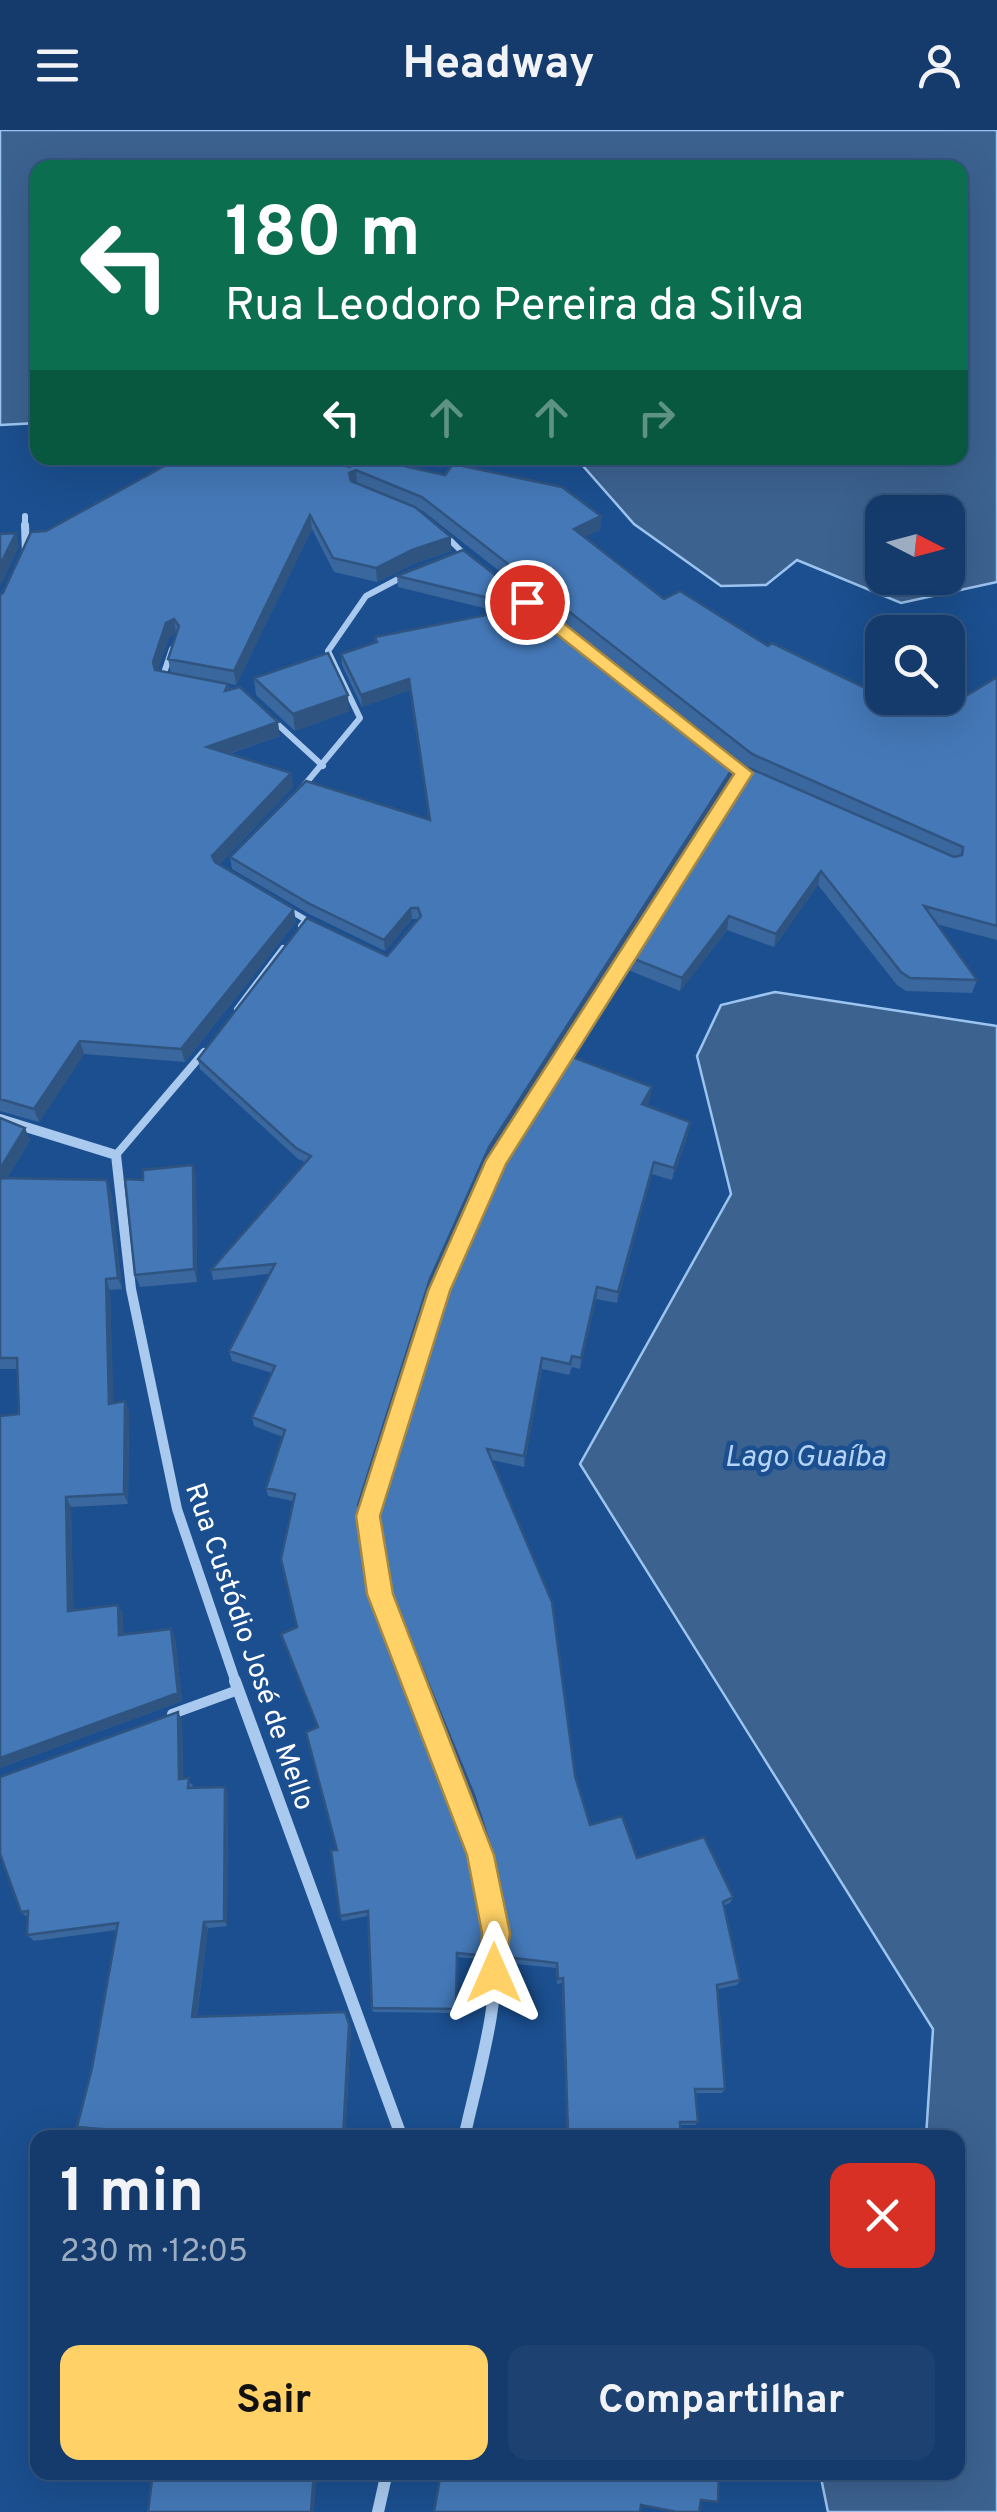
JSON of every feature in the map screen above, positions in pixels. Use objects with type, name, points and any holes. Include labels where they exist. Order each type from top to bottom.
[{"type":"street","points":[[21,562],[27,550],[25,516]]},
{"type":"street","points":[[13,538],[26,537]]},
{"type":"street","points":[[465,554],[480,566]]},
{"type":"street","points":[[466,2130],[493,2012],[496,1933],[481,1855],[380,1594],[368,1516],[439,1291],[497,1160],[744,773],[713,748]]},
{"type":"street","points":[[0,1119],[116,1155]]},
{"type":"street","name":"Rua Custódio José de Mello","points":[[116,1155],[131,1289],[177,1509],[238,1690],[399,2130]]},
{"type":"street","points":[[378,2512],[385,2480]]},
{"type":"lane","points":[[432,526],[465,554]]},
{"type":"lane","points":[[448,559],[465,554]]},
{"type":"lane","points":[[298,792],[324,766],[360,718],[328,651],[366,596],[416,570]]},
{"type":"lane","points":[[175,640],[162,678],[178,682]]},
{"type":"lane","points":[[271,718],[324,766]]},
{"type":"lane","points":[[744,773],[758,778]]},
{"type":"lane","points":[[272,900],[322,928]]},
{"type":"lane","points":[[296,932],[306,920]]},
{"type":"lane","points":[[232,1016],[285,946]]},
{"type":"lane","points":[[116,1155],[208,1048]]},
{"type":"lane","points":[[164,1717],[238,1690]]},
{"type":"water","points":[[0,130],[997,130],[997,582],[965,589],[965,495],[865,495],[865,588],[797,560],[766,585],[721,586],[634,524],[582,465],[968,465],[968,160],[30,160],[30,423],[0,425]]},
{"type":"water","points":[[882,595],[938,595],[901,603]]},
{"type":"water","name":"Lago Guaíba","points":[[775,992],[997,1026],[997,2512],[828,2512],[821,2480],[965,2480],[965,2130],[926,2130],[933,2029],[580,1464],[731,1194],[697,1056],[721,1005]]},
{"type":"building","points":[[166,465],[400,465],[445,475],[452,465],[458,465],[562,487],[601,516],[574,529],[664,599],[680,591],[768,646],[772,643],[865,688],[865,715],[965,715],[965,696],[997,677],[997,926],[924,906],[977,980],[910,978],[901,972],[821,871],[776,934],[729,916],[682,978],[629,957],[749,768],[954,857],[962,855],[963,847],[752,754],[422,497],[356,470],[349,473],[351,481],[415,507],[451,537],[376,568],[333,558],[310,515],[234,671],[168,659],[179,626],[174,619],[166,623],[153,662],[155,670],[228,684],[225,691],[240,687],[278,722],[207,747],[291,773],[212,856],[215,862],[294,909],[181,1049],[80,1041],[34,1109],[0,1099],[0,595],[31,532],[46,531]]},
{"type":"building","points":[[16,533],[0,565],[0,534]]},
{"type":"building","points":[[463,550],[736,763],[489,1147],[430,1279],[358,1505],[371,1590],[455,1803],[482,1899],[486,1956],[457,1953],[456,2009],[372,2008],[368,1911],[340,1916],[331,1850],[337,1850],[306,1732],[318,1727],[281,1634],[297,1627],[281,1559],[295,1494],[266,1488],[285,1430],[252,1417],[275,1366],[229,1351],[275,1264],[211,1270],[311,1156],[296,1148],[198,1059],[307,918],[387,956],[421,916],[418,908],[411,908],[384,940],[308,903],[230,857],[306,781],[430,820],[409,679],[361,695],[341,654],[377,642],[375,637],[526,607],[397,576]]},
{"type":"building","points":[[328,653],[348,695],[293,714],[254,678]]},
{"type":"building","points":[[567,1055],[652,1087],[642,1104],[690,1122],[674,1168],[654,1162],[618,1292],[597,1287],[581,1358],[572,1356],[570,1364],[542,1358],[524,1456],[487,1449],[552,1602],[575,1776],[590,1825],[622,1816],[637,1858],[704,1837],[733,1897],[723,1902],[740,1980],[717,1985],[725,2089],[695,2089],[698,2122],[680,2122],[680,2130],[568,2130],[563,1978],[558,1979],[557,1963],[506,1957],[502,1895],[474,1795],[387,1583],[376,1507],[447,1283],[505,1153]]},
{"type":"building","points":[[0,1118],[25,1128],[0,1169]]},
{"type":"building","points":[[193,1165],[194,1269],[135,1275],[125,1179],[143,1180],[143,1170]]},
{"type":"building","points":[[0,1178],[107,1180],[118,1278],[106,1279],[109,1404],[125,1401],[124,1494],[66,1497],[68,1611],[118,1605],[119,1635],[171,1629],[178,1693],[0,1758],[0,1416],[19,1414],[17,1358],[0,1358]]},
{"type":"building","points":[[178,1712],[179,1779],[189,1778],[188,1788],[225,1787],[224,1921],[204,1922],[192,2017],[345,2012],[349,2024],[343,2130],[77,2127],[92,2068],[118,1923],[27,1935],[28,1911],[21,1912],[0,1854],[0,1777]]},
{"type":"building","points":[[152,2480],[313,2480],[311,2512],[148,2512]]},
{"type":"building","points":[[440,2480],[719,2480],[718,2502],[701,2500],[699,2512],[641,2505],[640,2512],[434,2512]]},
{"type":"route","points":[[494,1973],[496,1933],[481,1855],[380,1594],[368,1516],[439,1291],[497,1160],[744,773],[527,602]]}]
